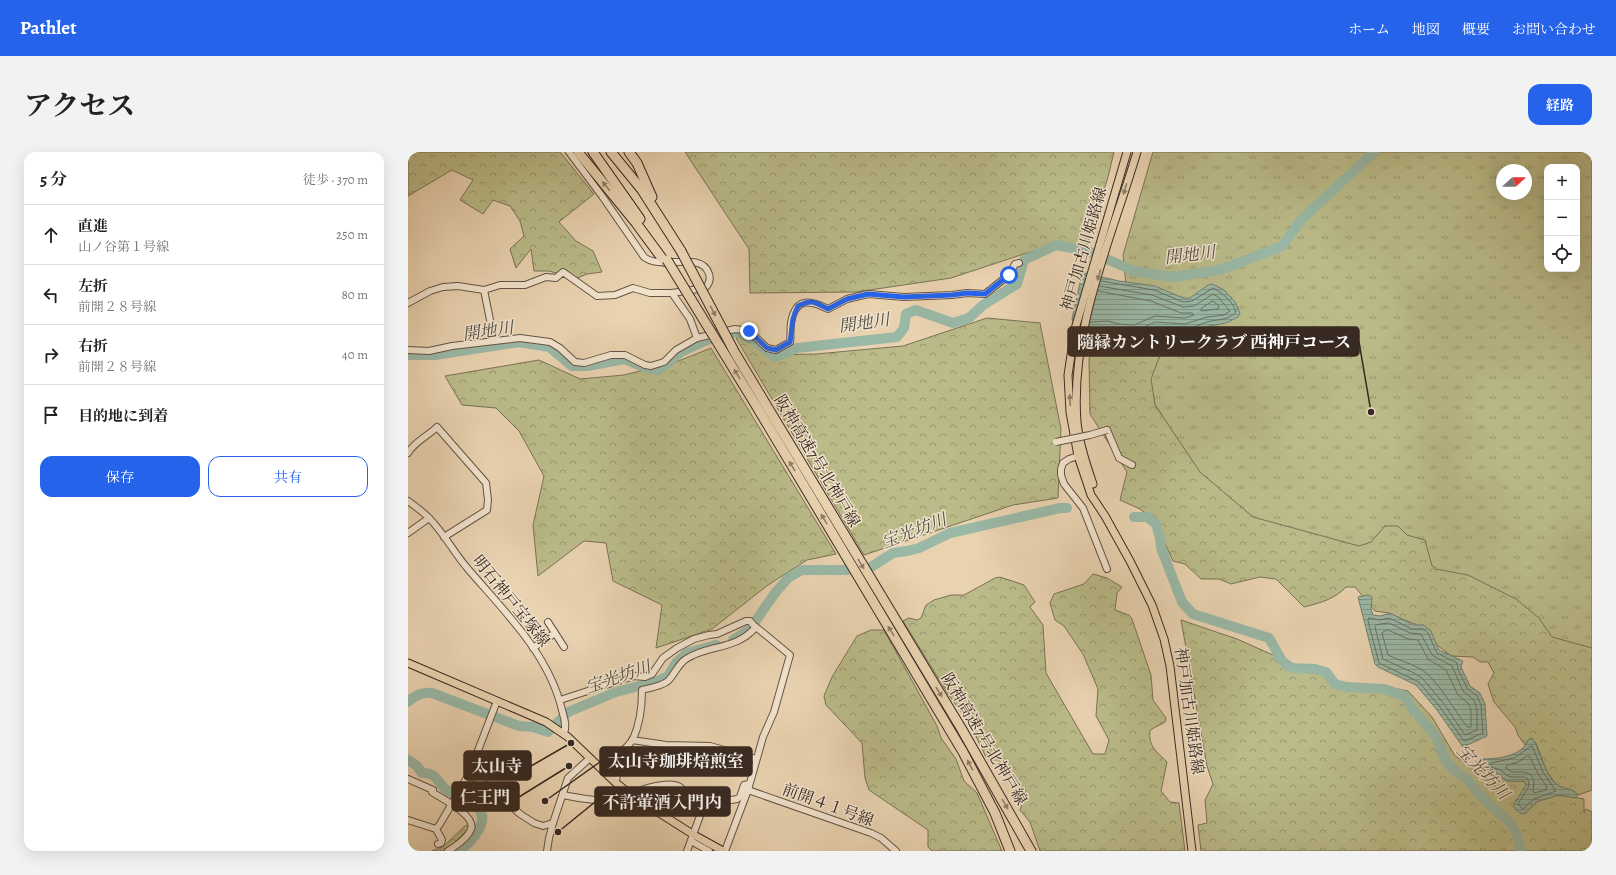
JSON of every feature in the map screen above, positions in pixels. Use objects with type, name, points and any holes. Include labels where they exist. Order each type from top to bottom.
[{"type":"highway","points":[[578,152],[665,261]]},
{"type":"highway","points":[[593,152],[665,261]]},
{"type":"highway","name":"阪神高速7号北神戸線","points":[[611,152],[642,190],[681,251],[761,405]]},
{"type":"highway","points":[[630,152],[638,163],[661,219]]},
{"type":"highway","name":"阪神高速7号北神戸線","points":[[665,261],[761,405],[915,662],[995,813],[1010,851]]},
{"type":"highway","name":"阪神高速7号北神戸線","points":[[915,662],[961,728],[1031,851]]},
{"type":"main road","name":"神戸加古川姫路線","points":[[1126,152],[1075,329],[1068,375],[1070,412],[1078,456],[1092,495],[1130,561],[1152,605],[1164,639],[1170,666],[1192,851]]},
{"type":"main road","name":"神戸加古川姫路線","points":[[1105,516],[1084,457],[1077,422],[1078,376],[1083,331],[1110,237],[1137,152]]},
{"type":"main road","points":[[408,663],[496,704],[551,725],[561,731],[615,782],[629,793],[692,838],[724,851]]},
{"type":"street","points":[[408,303],[430,291],[443,287],[458,286],[484,290],[504,284],[525,285],[546,276],[556,278],[563,272],[597,296],[615,295],[633,288],[650,293],[672,293],[705,288],[709,285],[710,278],[706,268],[700,263],[656,263],[649,261],[644,257],[602,196],[569,152]]},
{"type":"street","points":[[408,350],[429,351],[494,340],[520,338],[550,342],[560,348],[575,362],[584,363],[611,356],[625,355],[645,365],[651,366],[664,362],[676,350],[697,338],[735,328],[749,331],[767,348],[776,350],[790,342],[791,324],[798,306],[808,301],[815,302],[828,309],[847,299],[868,294],[904,297],[967,293],[985,294],[1009,275],[1015,264],[1019,263]]},
{"type":"street","points":[[484,290],[494,340]]},
{"type":"street","points":[[672,293],[690,318],[697,338]]},
{"type":"street","points":[[408,453],[415,445],[430,435],[437,427],[486,483],[488,500],[487,510],[484,514],[444,537]]},
{"type":"street","points":[[1056,442],[1107,430],[1119,458],[1132,464]]},
{"type":"street","points":[[1078,456],[1063,463],[1061,475],[1064,484],[1083,508],[1107,569]]},
{"type":"street","name":"明石神戸宝塚線","points":[[408,501],[429,518],[458,557],[494,598],[533,648],[554,685],[560,700],[566,727],[561,731]]},
{"type":"street","points":[[408,533],[429,518]]},
{"type":"street","points":[[560,700],[634,676],[645,676],[652,674],[663,658],[677,648],[694,640],[727,630],[742,622],[750,621],[755,627]]},
{"type":"street","points":[[548,622],[564,647]]},
{"type":"street","points":[[615,782],[618,775],[616,761],[622,751],[632,740],[641,714],[642,690],[668,681],[685,659],[696,654],[732,644],[756,627],[790,655],[774,712],[762,737],[749,787],[724,851]]},
{"type":"street","points":[[533,648],[555,633]]},
{"type":"street","points":[[436,829],[468,774],[496,704]]},
{"type":"street","points":[[632,740],[666,745],[710,746],[756,759]]},
{"type":"street","points":[[547,851],[553,823],[568,778],[590,758]]},
{"type":"street","points":[[468,774],[493,790],[520,814],[534,823],[543,826],[553,823]]},
{"type":"street","points":[[408,779],[432,790],[432,792],[464,813],[469,818],[472,824],[471,830],[460,842],[448,851]]},
{"type":"street","points":[[563,795],[602,800],[651,787],[674,785],[679,787],[695,804],[704,805],[737,799],[740,797],[744,785],[749,787]]},
{"type":"street","name":"前開４１号線","points":[[749,787],[870,833],[881,838],[896,851]]},
{"type":"street","points":[[687,851],[704,805]]},
{"type":"street","points":[[408,820],[436,829],[442,840],[438,844]]},
{"type":"street","points":[[692,838],[709,851]]},
{"type":"green space","points":[[408,152],[560,152],[594,194],[559,222],[576,241],[593,251],[602,272],[587,274],[575,279],[549,271],[534,271],[531,249],[516,268],[510,249],[524,236],[520,221],[510,206],[493,200],[483,214],[460,200],[473,180],[452,170],[408,196]]},
{"type":"green space","points":[[685,152],[1114,152],[1108,177],[1086,247],[1042,248],[951,278],[856,292],[750,293],[749,249]]},
{"type":"green space","points":[[1153,152],[1592,152],[1592,730],[1519,642],[1239,536],[1135,373],[1123,255]]},
{"type":"green space","points":[[987,318],[1040,323],[1061,429],[1058,498],[1013,505],[864,555],[736,338],[742,335],[772,355],[816,354],[903,346]]},
{"type":"green space","points":[[1172,334],[1190,334],[1193,356],[1167,351],[1160,355],[1151,379],[1155,405],[1200,472],[1253,517],[1359,546],[1371,542],[1385,526],[1398,526],[1407,535],[1425,540],[1432,566],[1436,569],[1468,575],[1516,599],[1539,618],[1552,637],[1592,648],[1592,790],[1578,795],[1574,791],[1561,788],[1555,783],[1546,770],[1536,743],[1529,739],[1525,745],[1518,735],[1515,727],[1494,702],[1488,684],[1494,673],[1488,662],[1480,662],[1473,657],[1451,656],[1437,645],[1429,630],[1388,613],[1375,611],[1355,587],[1346,587],[1332,598],[1304,607],[1276,579],[1260,577],[1231,584],[1219,579],[1201,579],[1185,564],[1173,561],[1154,520],[1140,509],[1120,500],[1127,472],[1090,414],[1089,359],[1097,337],[1131,343]]},
{"type":"green space","points":[[711,348],[836,554],[807,560],[768,585],[712,629],[656,648],[662,605],[613,581],[606,543],[584,541],[538,576],[533,525],[544,476],[519,431],[496,408],[462,405],[445,376],[539,360],[580,379],[624,375],[676,362]]},
{"type":"green space","points":[[1093,574],[1107,578],[1122,587],[1117,593],[1115,610],[1129,615],[1132,619],[1151,675],[1153,700],[1166,718],[1165,722],[1150,730],[1150,740],[1159,755],[1167,762],[1161,791],[1170,802],[1179,803],[1185,851],[1040,851],[1030,822],[1020,810],[1026,791],[1017,780],[986,757],[970,724],[948,694],[903,621],[909,618],[917,620],[921,618],[926,605],[934,600],[951,595],[964,595],[995,578],[1000,577],[1024,585],[1035,602],[1030,607],[1043,625],[1046,673],[1093,754],[1105,754],[1109,740],[1096,716],[1098,689],[1083,654],[1064,626],[1055,620],[1050,603],[1054,594],[1084,584]]},
{"type":"green space","points":[[1181,620],[1237,639],[1273,655],[1298,671],[1324,675],[1348,687],[1393,688],[1408,691],[1432,717],[1455,756],[1482,772],[1495,772],[1508,781],[1524,781],[1526,785],[1520,796],[1515,801],[1526,813],[1536,802],[1559,795],[1584,799],[1584,812],[1586,809],[1592,812],[1592,851],[1201,851],[1198,825],[1207,823],[1205,800],[1213,784],[1207,766]]},
{"type":"green space","points":[[871,630],[884,630],[937,726],[941,738],[956,759],[964,781],[977,793],[1002,851],[932,851],[928,847],[928,830],[869,790],[865,778],[862,743],[826,705],[824,696],[832,677],[857,636]]},
{"type":"green space","points":[[466,825],[469,828],[453,844],[443,851],[432,851],[444,846]]},
{"type":"water","points":[[1085,273],[1119,281],[1155,286],[1183,298],[1190,298],[1208,285],[1212,284],[1224,290],[1235,302],[1240,313],[1238,317],[1226,323],[1209,326],[1186,333],[1157,331],[1144,336],[1142,340],[1115,339],[1107,336],[1092,339],[1088,336],[1084,338],[1079,337],[1072,319],[1082,274]]},
{"type":"water","points":[[1368,595],[1372,597],[1371,609],[1373,615],[1380,616],[1390,613],[1413,625],[1424,625],[1431,631],[1439,650],[1463,661],[1461,667],[1470,686],[1480,693],[1485,704],[1487,736],[1463,747],[1437,710],[1416,685],[1378,667],[1375,664],[1358,597]]},
{"type":"water","points":[[1530,738],[1532,738],[1535,743],[1547,772],[1554,782],[1557,785],[1576,792],[1578,795],[1575,798],[1559,795],[1536,802],[1526,813],[1522,814],[1513,806],[1526,785],[1524,781],[1508,781],[1495,772],[1482,772],[1479,764],[1483,759],[1499,758],[1514,754],[1523,748]]},
{"type":"waterway","name":"開地川","points":[[408,355],[435,355],[519,342],[549,347],[572,366],[587,366],[625,359],[643,367],[659,370],[681,352],[707,340],[737,332],[749,337],[775,357],[797,348],[897,337],[904,328],[906,314],[916,310],[953,323],[969,318],[983,305],[1017,284],[1024,260],[1056,245],[1088,251],[1134,271],[1172,277],[1220,270],[1282,246],[1302,219],[1374,152]]},
{"type":"waterway","name":"宝光坊川","points":[[733,640],[750,629],[775,593],[788,578],[802,570],[847,570],[871,567],[893,553],[919,548],[950,533],[1060,508],[1067,508]]},
{"type":"waterway","name":"宝光坊川","points":[[1134,517],[1147,517],[1156,524],[1161,548],[1182,602],[1193,614],[1269,638],[1282,661],[1292,668],[1315,669],[1326,672],[1335,684],[1347,687],[1384,689],[1405,696],[1414,711],[1435,735],[1446,761],[1453,769],[1467,779],[1479,794],[1511,824],[1517,834],[1521,851]]},
{"type":"waterway","name":"宝光坊川","points":[[408,702],[419,694],[432,693],[519,726],[533,727],[548,732],[568,712],[616,692],[658,681],[668,676],[676,663],[687,653],[716,645]]},
{"type":"waterway","points":[[408,760],[417,766],[422,773],[427,773],[434,776],[448,791],[474,805],[482,814],[482,821],[479,829],[470,842],[458,851]]},
{"type":"place","name":"隨縁カントリークラブ 西神戸コース","points":[[1371,412]]},
{"type":"place","name":"太山寺","points":[[571,743]]},
{"type":"place","name":"仁王門","points":[[569,766]]},
{"type":"place","name":"太山寺珈琲焙煎室","points":[[545,801]]},
{"type":"place","name":"不許葷酒入門内","points":[[558,832]]},
{"type":"route","points":[[749,331],[767,348],[776,350],[790,342],[793,315],[798,306],[808,301],[815,302],[828,309],[847,299],[868,294],[904,297],[967,293],[985,294],[1009,275]]}]
